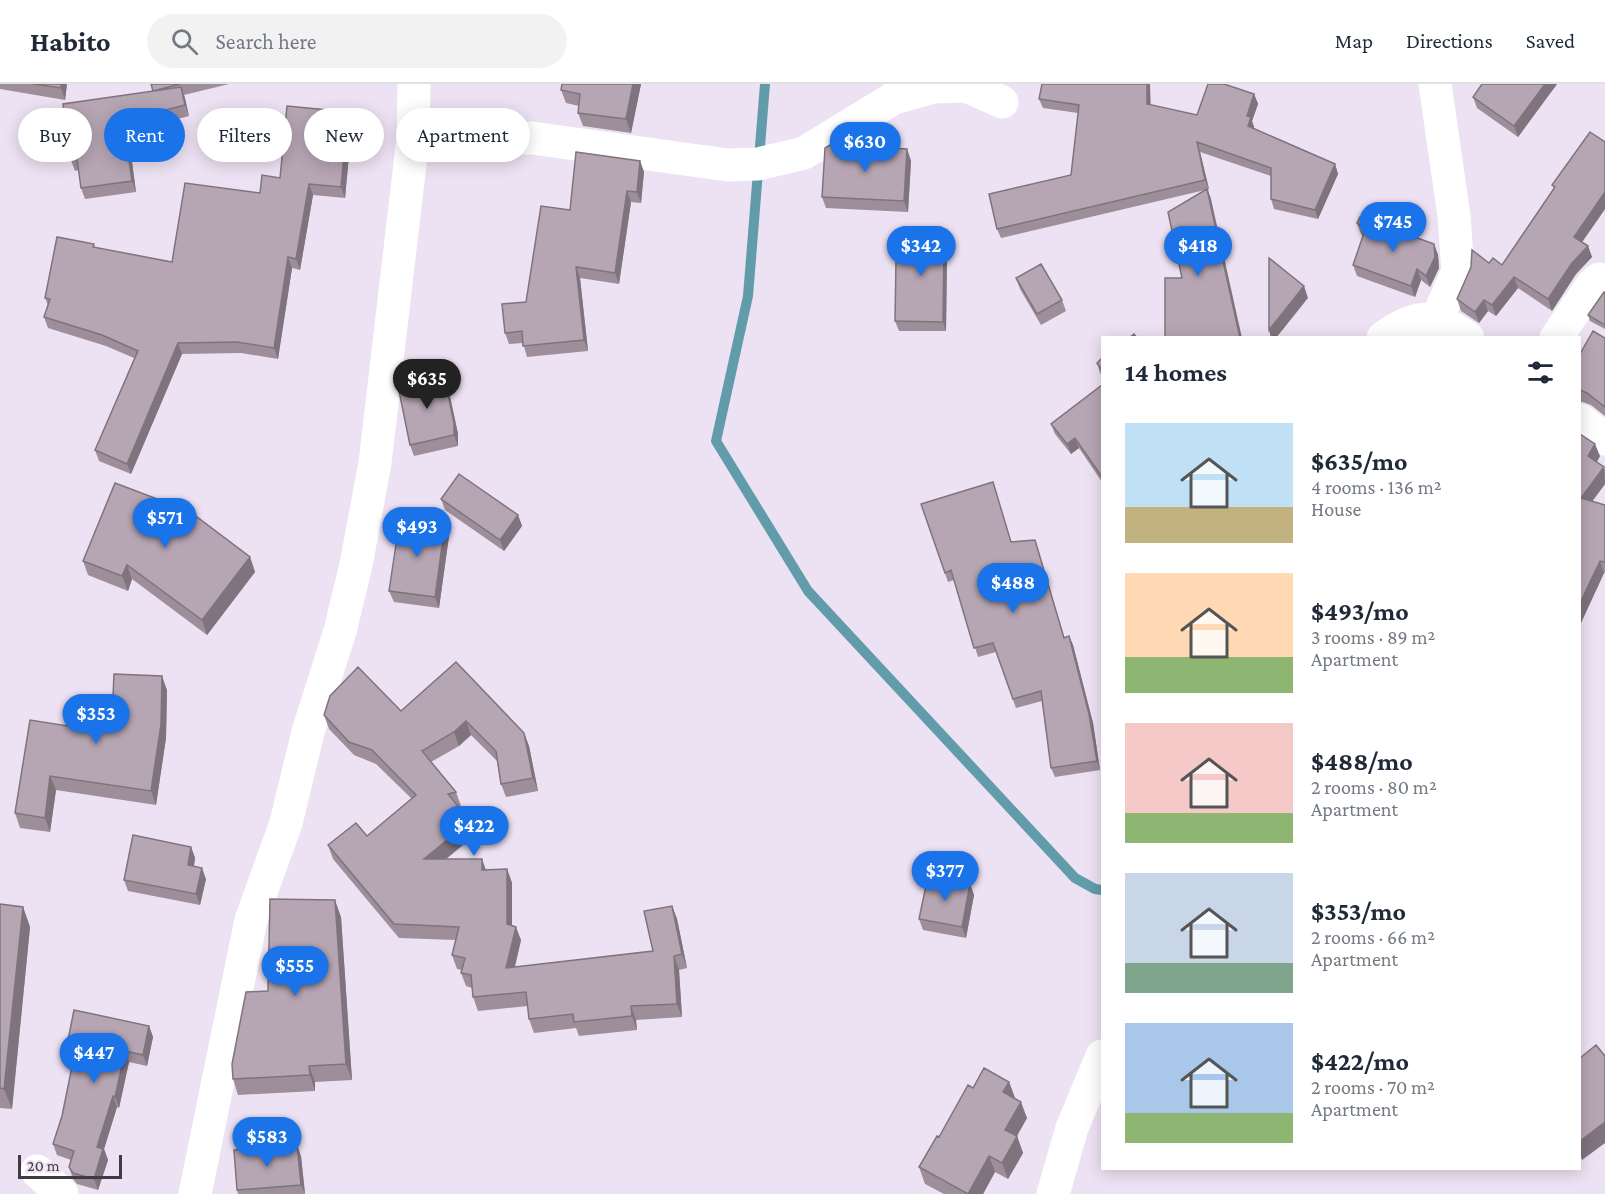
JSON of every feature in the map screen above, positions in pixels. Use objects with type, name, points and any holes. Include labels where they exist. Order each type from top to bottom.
[{"type":"street","points":[[414,84],[414,108]]},
{"type":"street","points":[[1435,84],[1454,216],[1458,271],[1436,321]]},
{"type":"street","points":[[530,138],[728,165],[758,164],[804,153],[894,98],[933,87],[966,86],[1002,102]]},
{"type":"street","points":[[195,1194],[251,920],[286,823],[308,732],[339,631],[356,565],[375,463],[410,162]]},
{"type":"street","points":[[1557,336],[1592,285],[1599,279],[1605,280]]},
{"type":"street","points":[[1386,336],[1397,327],[1424,318],[1451,325],[1465,336]]},
{"type":"street","points":[[1581,421],[1605,440]]},
{"type":"street","points":[[1053,1194],[1072,1128],[1101,1058]]},
{"type":"street","points":[[37,1171],[62,1194]]},
{"type":"building","points":[[33,84],[61,84],[61,88]]},
{"type":"building","points":[[151,84],[180,84],[153,91]]},
{"type":"building","points":[[562,84],[633,84],[626,119],[578,113],[580,94],[561,90]]},
{"type":"building","points":[[1042,84],[1147,84],[1147,104],[1197,115],[1208,84],[1224,84],[1254,94],[1247,116],[1251,117],[1248,126],[1335,164],[1315,210],[1271,199],[1271,168],[1197,142],[1205,180],[997,229],[989,194],[1071,175],[1079,105],[1039,99]]},
{"type":"building","points":[[1482,84],[1545,84],[1514,126],[1473,97]]},
{"type":"building","points":[[181,87],[185,105],[173,108],[104,108],[104,162],[129,162],[132,181],[81,188],[77,162],[92,162],[92,108],[64,108],[63,104]]},
{"type":"building","points":[[287,106],[307,108],[304,108],[304,162],[343,162],[341,187],[309,184],[296,259],[288,257],[274,348],[237,342],[178,343],[127,464],[95,450],[138,351],[102,335],[44,317],[50,299],[45,298],[57,237],[94,244],[93,247],[172,262],[185,183],[260,193],[262,175],[280,178],[282,162],[292,162],[292,108],[287,108]]},
{"type":"building","points":[[1590,132],[1605,142],[1605,192],[1574,237],[1588,246],[1572,263],[1548,299],[1514,277],[1492,305],[1484,300],[1475,312],[1457,299],[1471,267],[1472,250],[1489,263],[1493,258],[1502,265],[1555,187],[1552,185]]},
{"type":"building","points":[[830,145],[907,149],[904,201],[822,197],[825,148]]},
{"type":"building","points":[[576,152],[640,161],[637,192],[627,191],[615,273],[576,267],[584,340],[523,346],[522,331],[505,333],[502,304],[526,302],[541,206],[570,210]]},
{"type":"building","points":[[1207,189],[1240,336],[1165,336],[1165,278],[1182,278],[1168,212]]},
{"type":"building","points":[[1360,217],[1434,244],[1435,257],[1426,276],[1417,269],[1411,286],[1353,265],[1365,230],[1357,223]]},
{"type":"building","points":[[941,227],[944,244],[943,322],[895,321],[896,260],[904,260],[900,233]]},
{"type":"building","points":[[1269,258],[1304,286],[1269,330]]},
{"type":"building","points":[[1041,264],[1062,300],[1037,314],[1016,278]]},
{"type":"building","points":[[1605,292],[1605,325],[1588,315]]},
{"type":"building","points":[[1593,331],[1605,338],[1605,407],[1581,390],[1581,352]]},
{"type":"building","points":[[444,376],[454,423],[454,435],[410,445],[398,386]]},
{"type":"building","points":[[1101,386],[1101,476],[1075,438],[1067,444],[1051,424]]},
{"type":"building","points":[[1581,435],[1595,444],[1588,456],[1604,467],[1581,498]]},
{"type":"building","points":[[459,474],[518,515],[500,540],[441,499]]},
{"type":"building","points":[[993,482],[1011,542],[1035,540],[1064,638],[1069,636],[1089,714],[1097,761],[1051,768],[1041,691],[1013,699],[993,643],[974,648],[951,570],[945,573],[921,504]]},
{"type":"building","points":[[115,483],[189,511],[250,557],[202,620],[127,565],[122,576],[83,561]]},
{"type":"building","points":[[1581,498],[1605,505],[1605,562],[1600,561],[1581,601]]},
{"type":"building","points":[[400,518],[445,524],[435,597],[389,591]]},
{"type":"building","points":[[456,662],[524,733],[533,778],[501,784],[496,751],[466,721],[454,732],[422,751],[456,792],[448,794],[470,821],[424,859],[482,859],[482,870],[507,869],[507,924],[516,927],[506,968],[653,951],[644,911],[672,906],[682,954],[674,956],[677,1004],[631,1006],[632,1016],[574,1022],[573,1014],[529,1019],[526,992],[473,997],[471,975],[461,973],[465,958],[452,955],[459,927],[394,924],[328,845],[356,823],[367,836],[416,795],[372,750],[349,742],[324,715],[330,696],[358,667],[401,711]]},
{"type":"building","points":[[114,674],[162,676],[161,724],[151,791],[50,776],[45,818],[15,813],[30,720],[68,726],[70,712],[112,718]]},
{"type":"building","points":[[133,835],[191,847],[188,865],[202,868],[196,894],[124,880]]},
{"type":"building","points":[[928,876],[970,884],[962,927],[919,919]]},
{"type":"building","points":[[270,899],[335,900],[346,1064],[309,1066],[310,1075],[233,1079],[232,1064],[246,992],[268,991]]},
{"type":"building","points":[[0,904],[23,907],[4,1089],[0,1088]]},
{"type":"building","points":[[74,1010],[149,1026],[143,1055],[125,1051],[115,1097],[113,1096],[97,1147],[103,1149],[94,1179],[73,1173],[69,1167],[74,1151],[53,1144],[62,1116],[77,1042],[68,1040]]},
{"type":"building","points":[[1596,1045],[1605,1056],[1605,1122],[1581,1140],[1581,1057]]},
{"type":"building","points":[[984,1068],[1009,1082],[1003,1092],[1021,1102],[1005,1130],[1017,1136],[1002,1163],[989,1156],[968,1194],[919,1167],[968,1085],[973,1088]]},
{"type":"building","points":[[297,1145],[301,1185],[237,1190],[234,1150]]},
{"type":"waterway","points":[[765,84],[748,296],[716,441],[808,591],[1075,878],[1101,890]]}]
